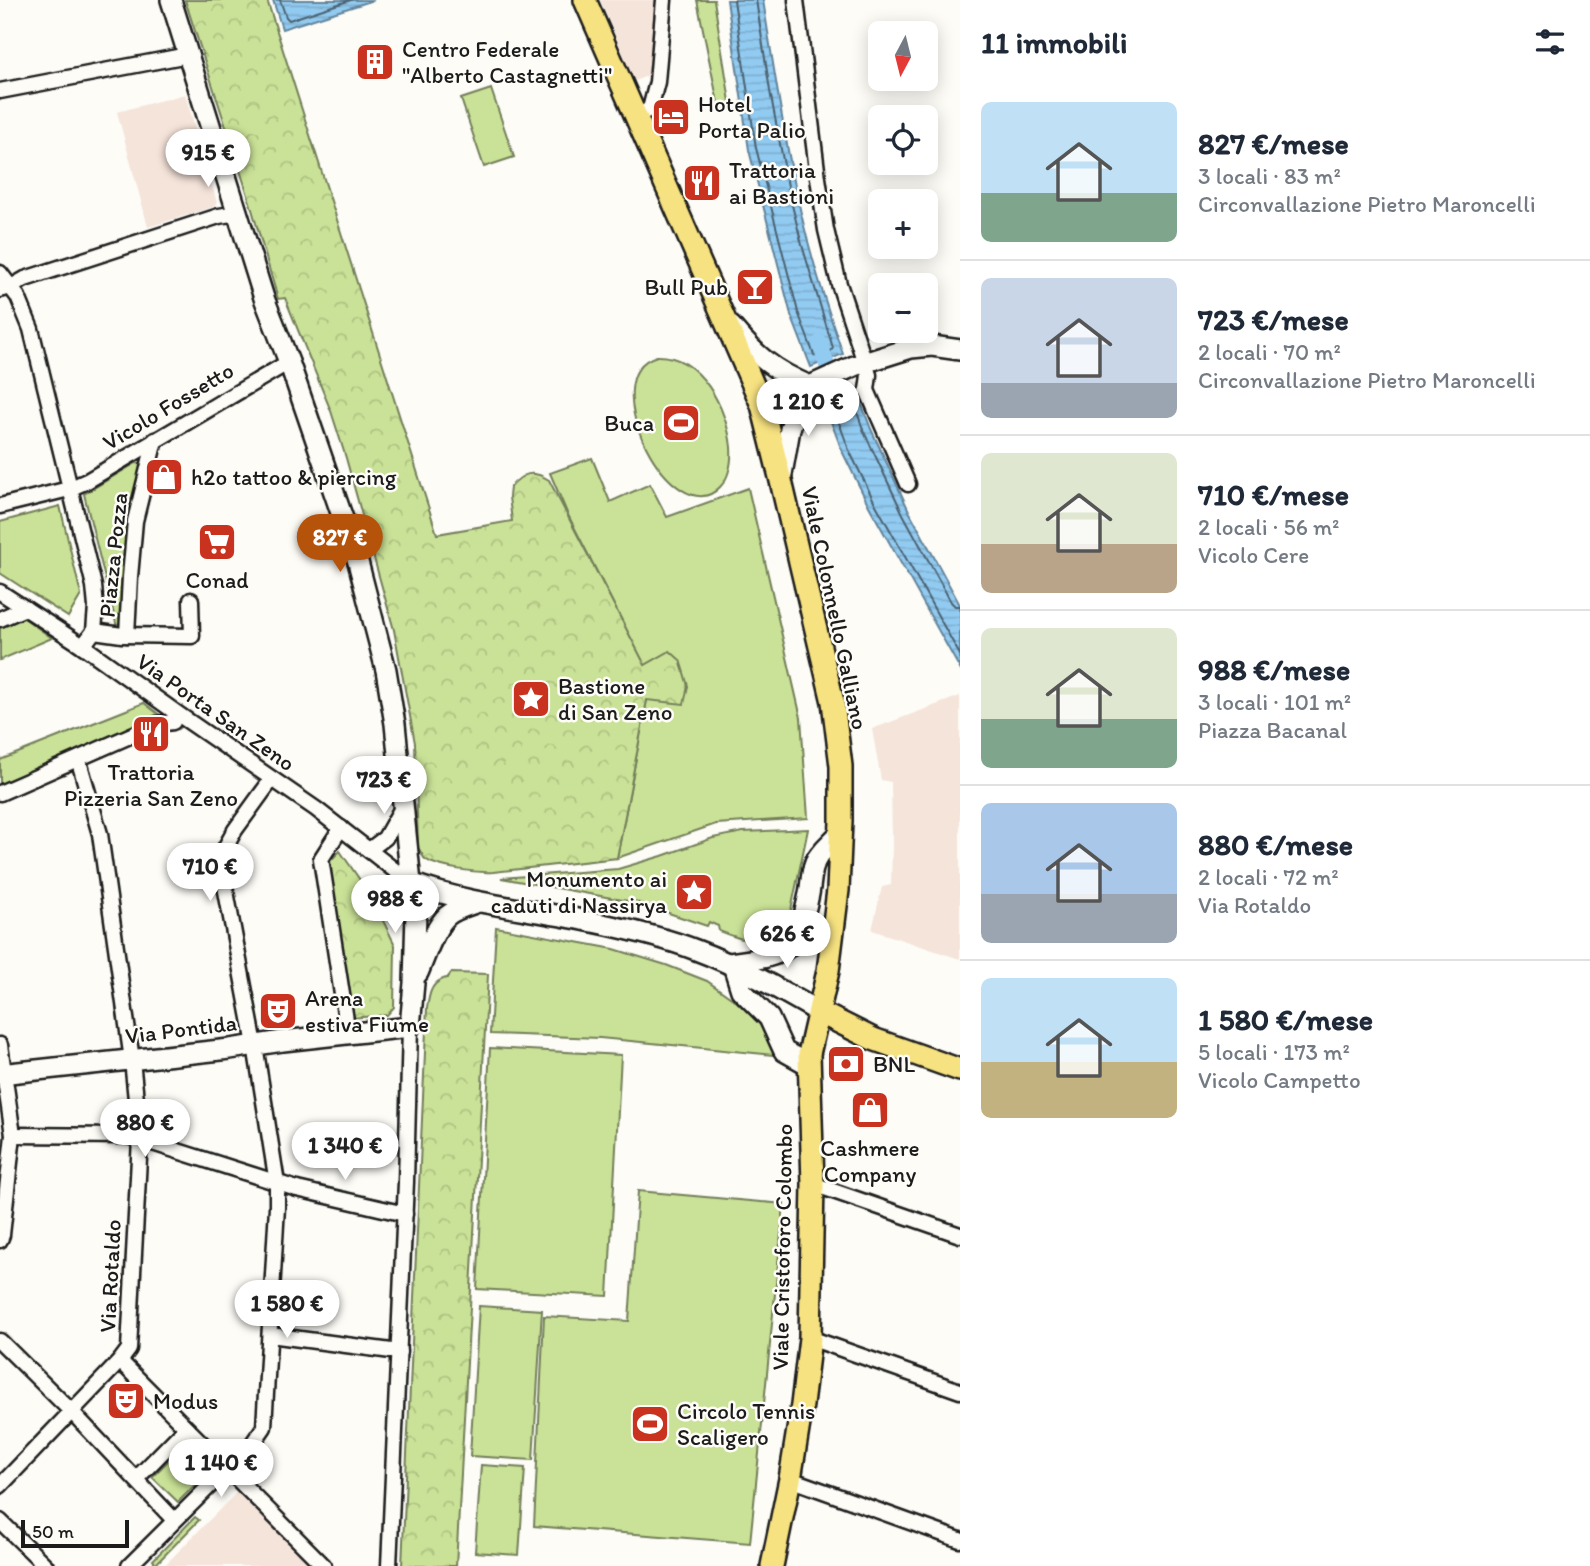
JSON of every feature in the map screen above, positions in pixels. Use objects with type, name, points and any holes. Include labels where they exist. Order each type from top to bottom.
[{"type":"main road","name":"Viale Colonnello Galliano","points":[[585,0],[762,405],[833,702],[841,766],[838,890],[828,971],[819,1012]]},
{"type":"main road","name":"Viale Cristoforo Colombo","points":[[772,1566],[790,1479],[810,1338],[813,1184],[809,1065],[811,1041],[819,1012]]},
{"type":"main road","points":[[819,1012],[873,1039],[960,1070]]},
{"type":"street","points":[[171,0],[264,299],[289,362],[358,562],[386,670],[395,724],[416,911],[389,1566]]},
{"type":"street","points":[[636,116],[650,109],[657,82],[664,0]]},
{"type":"street","points":[[796,0],[818,178],[839,284],[860,365],[869,375],[867,390],[908,484]]},
{"type":"street","points":[[0,92],[188,55]]},
{"type":"street","points":[[6,289],[25,279],[219,216],[237,213]]},
{"type":"street","name":"Piazza Pozza","points":[[0,273],[6,289],[18,296],[31,328],[94,586],[94,631],[83,646]]},
{"type":"street","points":[[723,317],[749,348],[767,364],[811,385]]},
{"type":"street","points":[[762,405],[786,401],[811,385],[911,348],[932,346],[960,350]]},
{"type":"street","name":"Vicolo Fossetto","points":[[69,489],[289,362]]},
{"type":"street","points":[[781,481],[789,429],[796,409],[811,385]]},
{"type":"street","name":"Piazza Pozza","points":[[127,635],[135,521],[155,440]]},
{"type":"street","points":[[0,506],[69,489]]},
{"type":"street","points":[[0,592],[25,608]]},
{"type":"street","name":"Piazza Pozza","points":[[94,631],[127,635],[192,636],[191,600]]},
{"type":"street","points":[[0,619],[25,608]]},
{"type":"street","name":"Via Porta San Zeno","points":[[25,608],[341,828],[411,883]]},
{"type":"street","points":[[0,793],[157,724],[173,722]]},
{"type":"street","name":"Via Rotaldo","points":[[0,1486],[129,1349],[140,1139],[132,1060],[100,834],[80,765]]},
{"type":"street","points":[[138,1563],[174,1520],[253,1443],[264,1427],[277,1182],[255,1045],[222,870],[224,850],[272,779]]},
{"type":"street","points":[[369,850],[385,838],[403,806]]},
{"type":"street","points":[[341,828],[321,859],[348,1033]]},
{"type":"street","points":[[731,964],[786,951],[804,919],[815,860],[840,833]]},
{"type":"street","points":[[411,883],[478,902],[596,922],[683,945],[731,964],[819,1012]]},
{"type":"street","points":[[414,984],[436,931],[445,917],[478,902]]},
{"type":"street","points":[[731,964],[741,990],[769,1018],[784,1051],[809,1065]]},
{"type":"street","points":[[389,1029],[412,1005]]},
{"type":"street","name":"Via Pontida","points":[[2,1074],[410,1027]]},
{"type":"street","points":[[0,1045],[2,1074],[13,1135],[0,1240]]},
{"type":"street","points":[[13,1135],[126,1136],[277,1182],[405,1214]]},
{"type":"street","points":[[813,1184],[960,1235]]},
{"type":"street","points":[[270,1335],[399,1352]]},
{"type":"street","points":[[810,1338],[960,1391]]},
{"type":"street","points":[[0,1341],[72,1412],[174,1520]]},
{"type":"street","points":[[120,1361],[324,1566]]},
{"type":"street","points":[[136,1479],[186,1428]]},
{"type":"street","points":[[790,1479],[960,1540]]},
{"type":"street","points":[[0,1521],[46,1566]]},
{"type":"shaded area","points":[[600,0],[657,0],[651,74],[635,81]]},
{"type":"shaded area","points":[[185,94],[217,203],[213,207],[148,227],[117,112]]},
{"type":"shaded area","points":[[960,696],[960,959],[872,930],[882,887],[891,885],[892,845],[891,782],[881,780],[872,729]]},
{"type":"shaded area","points":[[237,1492],[311,1566],[164,1566]]},
{"type":"green space","points":[[185,0],[267,0],[437,534],[512,521],[510,487],[519,478],[538,474],[549,480],[645,665],[670,651],[680,660],[688,686],[684,704],[647,700],[617,858],[486,872],[437,865],[424,858],[418,848],[415,743],[394,630],[331,411],[285,298],[278,299],[247,192]]},
{"type":"green space","points":[[697,0],[714,0],[731,108],[719,108]]},
{"type":"green space","points":[[491,89],[514,157],[484,167],[461,99]]},
{"type":"green space","name":"Buca","points":[[657,356],[673,358],[687,364],[699,374],[709,387],[724,417],[731,447],[730,468],[720,487],[702,496],[682,490],[662,472],[646,447],[635,419],[632,392],[638,369]]},
{"type":"green space","points":[[592,458],[610,502],[650,484],[667,517],[748,488],[801,718],[808,818],[716,824],[617,858],[647,700],[645,666],[567,513],[550,473]]},
{"type":"green space","points":[[136,463],[142,464],[122,627],[117,627],[84,494]]},
{"type":"green space","points":[[60,506],[81,595],[68,617],[0,573],[0,522]]},
{"type":"green space","points":[[21,616],[52,638],[0,660],[0,625]]},
{"type":"green space","points":[[144,703],[165,719],[0,791],[0,760]]},
{"type":"green space","points":[[808,829],[790,915],[783,934],[767,940],[751,941],[735,937],[719,931],[718,926],[709,922],[707,926],[639,903],[501,878],[618,869],[713,838],[743,832]]},
{"type":"green space","points":[[340,851],[371,896],[395,945],[394,1007],[387,1015],[351,1018],[329,862]]},
{"type":"green space","points":[[496,927],[614,949],[707,981],[737,1002],[764,1028],[774,1055],[600,1038],[490,1034]]},
{"type":"green space","points":[[451,973],[488,974],[456,1566],[402,1566],[427,1008],[434,985]]},
{"type":"green space","points":[[490,1048],[621,1055],[608,1296],[477,1289]]},
{"type":"green space","name":"Circolo Tennis Scaligero","points":[[638,1191],[784,1204],[750,1543],[534,1526],[544,1316],[629,1321]]},
{"type":"green space","points":[[479,1306],[542,1310],[533,1460],[470,1456]]},
{"type":"green space","points":[[185,1444],[211,1469],[178,1502],[152,1477]]},
{"type":"green space","points":[[481,1465],[525,1468],[519,1555],[475,1552]]},
{"type":"green space","points":[[195,1517],[199,1520],[156,1564],[153,1560]]},
{"type":"water","points":[[273,0],[374,0],[282,29]]},
{"type":"water","points":[[727,0],[763,0],[801,215],[843,354],[811,367],[791,315],[749,150]]},
{"type":"water","points":[[855,387],[909,511],[960,605],[960,669],[869,506],[843,453],[822,398]]},
{"type":"waterway","points":[[820,343],[829,372],[847,410]]},
{"type":"place","name":"Centro Federale \"Alberto Castagnetti\"","points":[[375,62]]},
{"type":"place","name":"Hotel Porta Palio","points":[[671,117]]},
{"type":"place","name":"Trattoria ai Bastioni","points":[[702,183]]},
{"type":"place","name":"Bull Pub","points":[[755,287]]},
{"type":"place","name":"Buca","points":[[681,423]]},
{"type":"place","name":"h2o tattoo & piercing","points":[[164,477]]},
{"type":"place","name":"Conad","points":[[217,542]]},
{"type":"place","name":"Bastione di San Zeno","points":[[531,699]]},
{"type":"place","name":"Trattoria Pizzeria San Zeno","points":[[151,734]]},
{"type":"place","name":"Monumento ai caduti di Nassirya","points":[[694,892]]},
{"type":"place","name":"Arena estiva Fiume","points":[[278,1011]]},
{"type":"place","name":"BNL","points":[[846,1064]]},
{"type":"place","name":"Cashmere Company","points":[[870,1110]]},
{"type":"place","name":"Modus","points":[[126,1401]]},
{"type":"place","name":"Circolo Tennis Scaligero","points":[[650,1424]]}]
